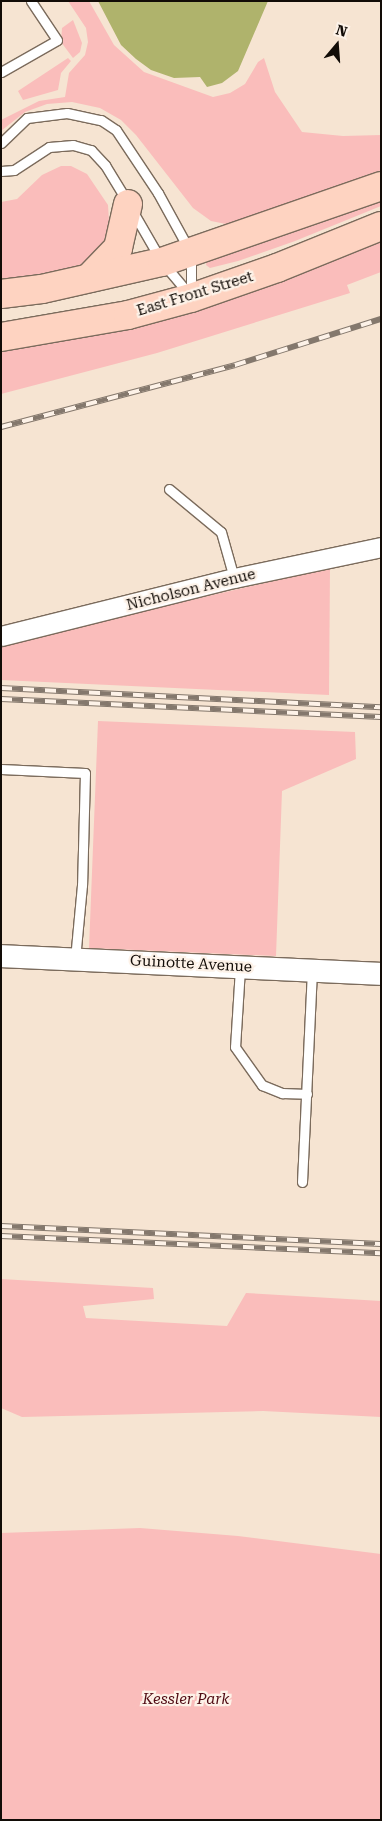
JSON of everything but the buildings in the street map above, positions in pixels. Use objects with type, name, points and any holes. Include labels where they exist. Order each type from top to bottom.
[{"type":"main road","points":[[1,294],[162,262],[381,186]]},
{"type":"main road","points":[[88,278],[118,248],[128,204]]},
{"type":"main road","name":"East Front Street","points":[[1,337],[128,315],[191,298],[381,226]]},
{"type":"street","name":"Nicholson Avenue","points":[[1,636],[234,578],[381,547]]},
{"type":"street","name":"Guinotte Avenue","points":[[1,956],[381,974]]},
{"type":"lane","points":[[1,72],[58,40],[31,1]]},
{"type":"lane","points":[[1,143],[27,118],[67,113],[101,120],[116,130],[158,193],[192,253],[191,298]]},
{"type":"lane","points":[[1,171],[14,170],[49,147],[73,145],[91,150],[100,160],[128,204],[162,262],[191,298]]},
{"type":"lane","points":[[169,489],[220,532],[234,578]]},
{"type":"lane","points":[[1,769],[85,773],[82,885],[74,959]]},
{"type":"lane","points":[[240,966],[235,1047],[262,1085],[282,1093],[307,1094]]},
{"type":"lane","points":[[302,1182],[312,970]]},
{"type":"green space","points":[[68,1],[89,1],[114,45],[144,72],[213,97],[230,93],[245,84],[258,62],[264,58],[275,92],[302,132],[343,136],[381,135],[381,174],[235,225],[226,224],[211,221],[193,208],[136,135],[121,120],[100,108],[72,102],[47,104],[25,112],[1,131],[1,120],[39,101],[65,97],[69,73],[85,55],[88,42],[86,28]]},
{"type":"green space","points":[[73,20],[82,43],[80,52],[73,58],[61,42],[62,28]]},
{"type":"green space","points":[[68,58],[71,61],[61,73],[58,90],[23,100],[18,91]]},
{"type":"green space","points":[[61,166],[71,166],[87,174],[108,205],[109,221],[103,245],[88,261],[69,270],[1,283],[1,202],[17,199],[42,175]]},
{"type":"green space","points":[[381,197],[381,206],[295,241],[238,261],[210,268],[206,265],[207,260]]},
{"type":"green space","points":[[381,238],[381,272],[347,285],[350,293],[157,353],[1,394],[1,349]]},
{"type":"green space","points":[[330,568],[329,695],[1,680],[1,644]]},
{"type":"green space","points":[[98,721],[355,732],[356,759],[282,791],[276,956],[89,948]]},
{"type":"green space","points":[[1,1279],[153,1288],[154,1299],[83,1306],[86,1318],[227,1326],[246,1293],[381,1301],[381,1417],[263,1411],[22,1417],[1,1408]]},
{"type":"green space","name":"Kessler Park","points":[[140,1528],[238,1536],[381,1554],[381,1820],[1,1820],[1,1533]]},
{"type":"shaded area","points":[[98,1],[268,1],[238,71],[222,83],[207,87],[200,77],[174,78],[151,70],[136,59],[121,45]]},
{"type":"railway","points":[[1,427],[235,365],[381,319]]},
{"type":"railway","points":[[1,688],[381,707]]},
{"type":"railway","points":[[1,699],[381,717]]},
{"type":"railway","points":[[1,1226],[381,1244]]},
{"type":"railway","points":[[1,1236],[381,1253]]}]
